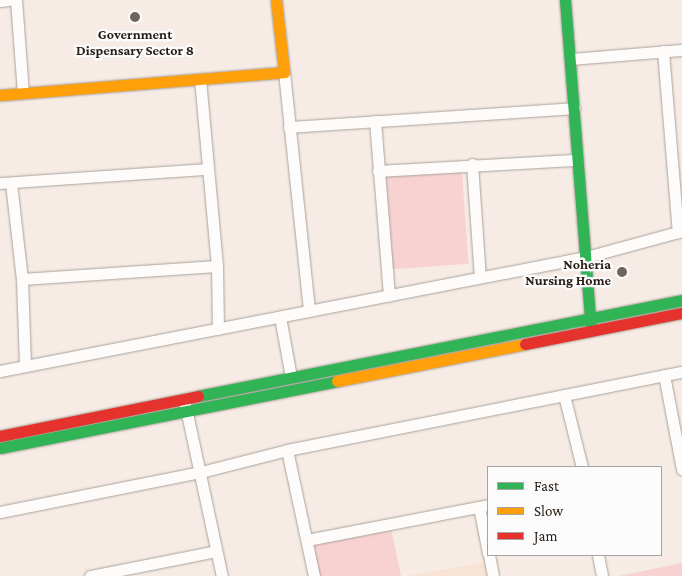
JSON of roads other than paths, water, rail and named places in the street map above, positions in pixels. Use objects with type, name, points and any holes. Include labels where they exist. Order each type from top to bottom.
[{"type":"street","points":[[0,1],[8,0]]},
{"type":"street","points":[[16,0],[23,93]]},
{"type":"street","points":[[276,0],[309,311]]},
{"type":"street","points":[[566,0],[591,331]]},
{"type":"street","points":[[570,59],[682,50]]},
{"type":"street","points":[[0,371],[586,257],[680,232],[676,141],[663,51]]},
{"type":"street","points":[[0,94],[284,72]]},
{"type":"street","points":[[200,79],[206,169],[217,266],[218,329]]},
{"type":"street","points":[[289,127],[574,108]]},
{"type":"street","points":[[375,121],[388,295]]},
{"type":"street","points":[[378,171],[472,164],[577,160]]},
{"type":"street","points":[[472,164],[480,277]]},
{"type":"street","points":[[24,366],[22,279],[6,183],[206,169]]},
{"type":"street","points":[[22,279],[217,266]]},
{"type":"street","points":[[0,436],[682,300]]},
{"type":"street","points":[[0,448],[682,313]]},
{"type":"street","points":[[280,317],[291,377]]},
{"type":"street","points":[[0,512],[201,472],[287,450],[682,372]]},
{"type":"street","points":[[664,375],[682,469]]},
{"type":"street","points":[[564,395],[582,466]]},
{"type":"street","points":[[184,398],[222,576]]},
{"type":"street","points":[[287,450],[314,576]]},
{"type":"street","points":[[307,540],[484,506],[487,542]]},
{"type":"street","points":[[90,576],[131,572],[216,551]]},
{"type":"street","points":[[488,556],[493,576]]},
{"type":"street","points":[[598,556],[602,576]]},
{"type":"place","name":"Government Dispensary Sector 8","points":[[135,17]]},
{"type":"place","name":"Noheria Nursing Home","points":[[622,272]]}]
